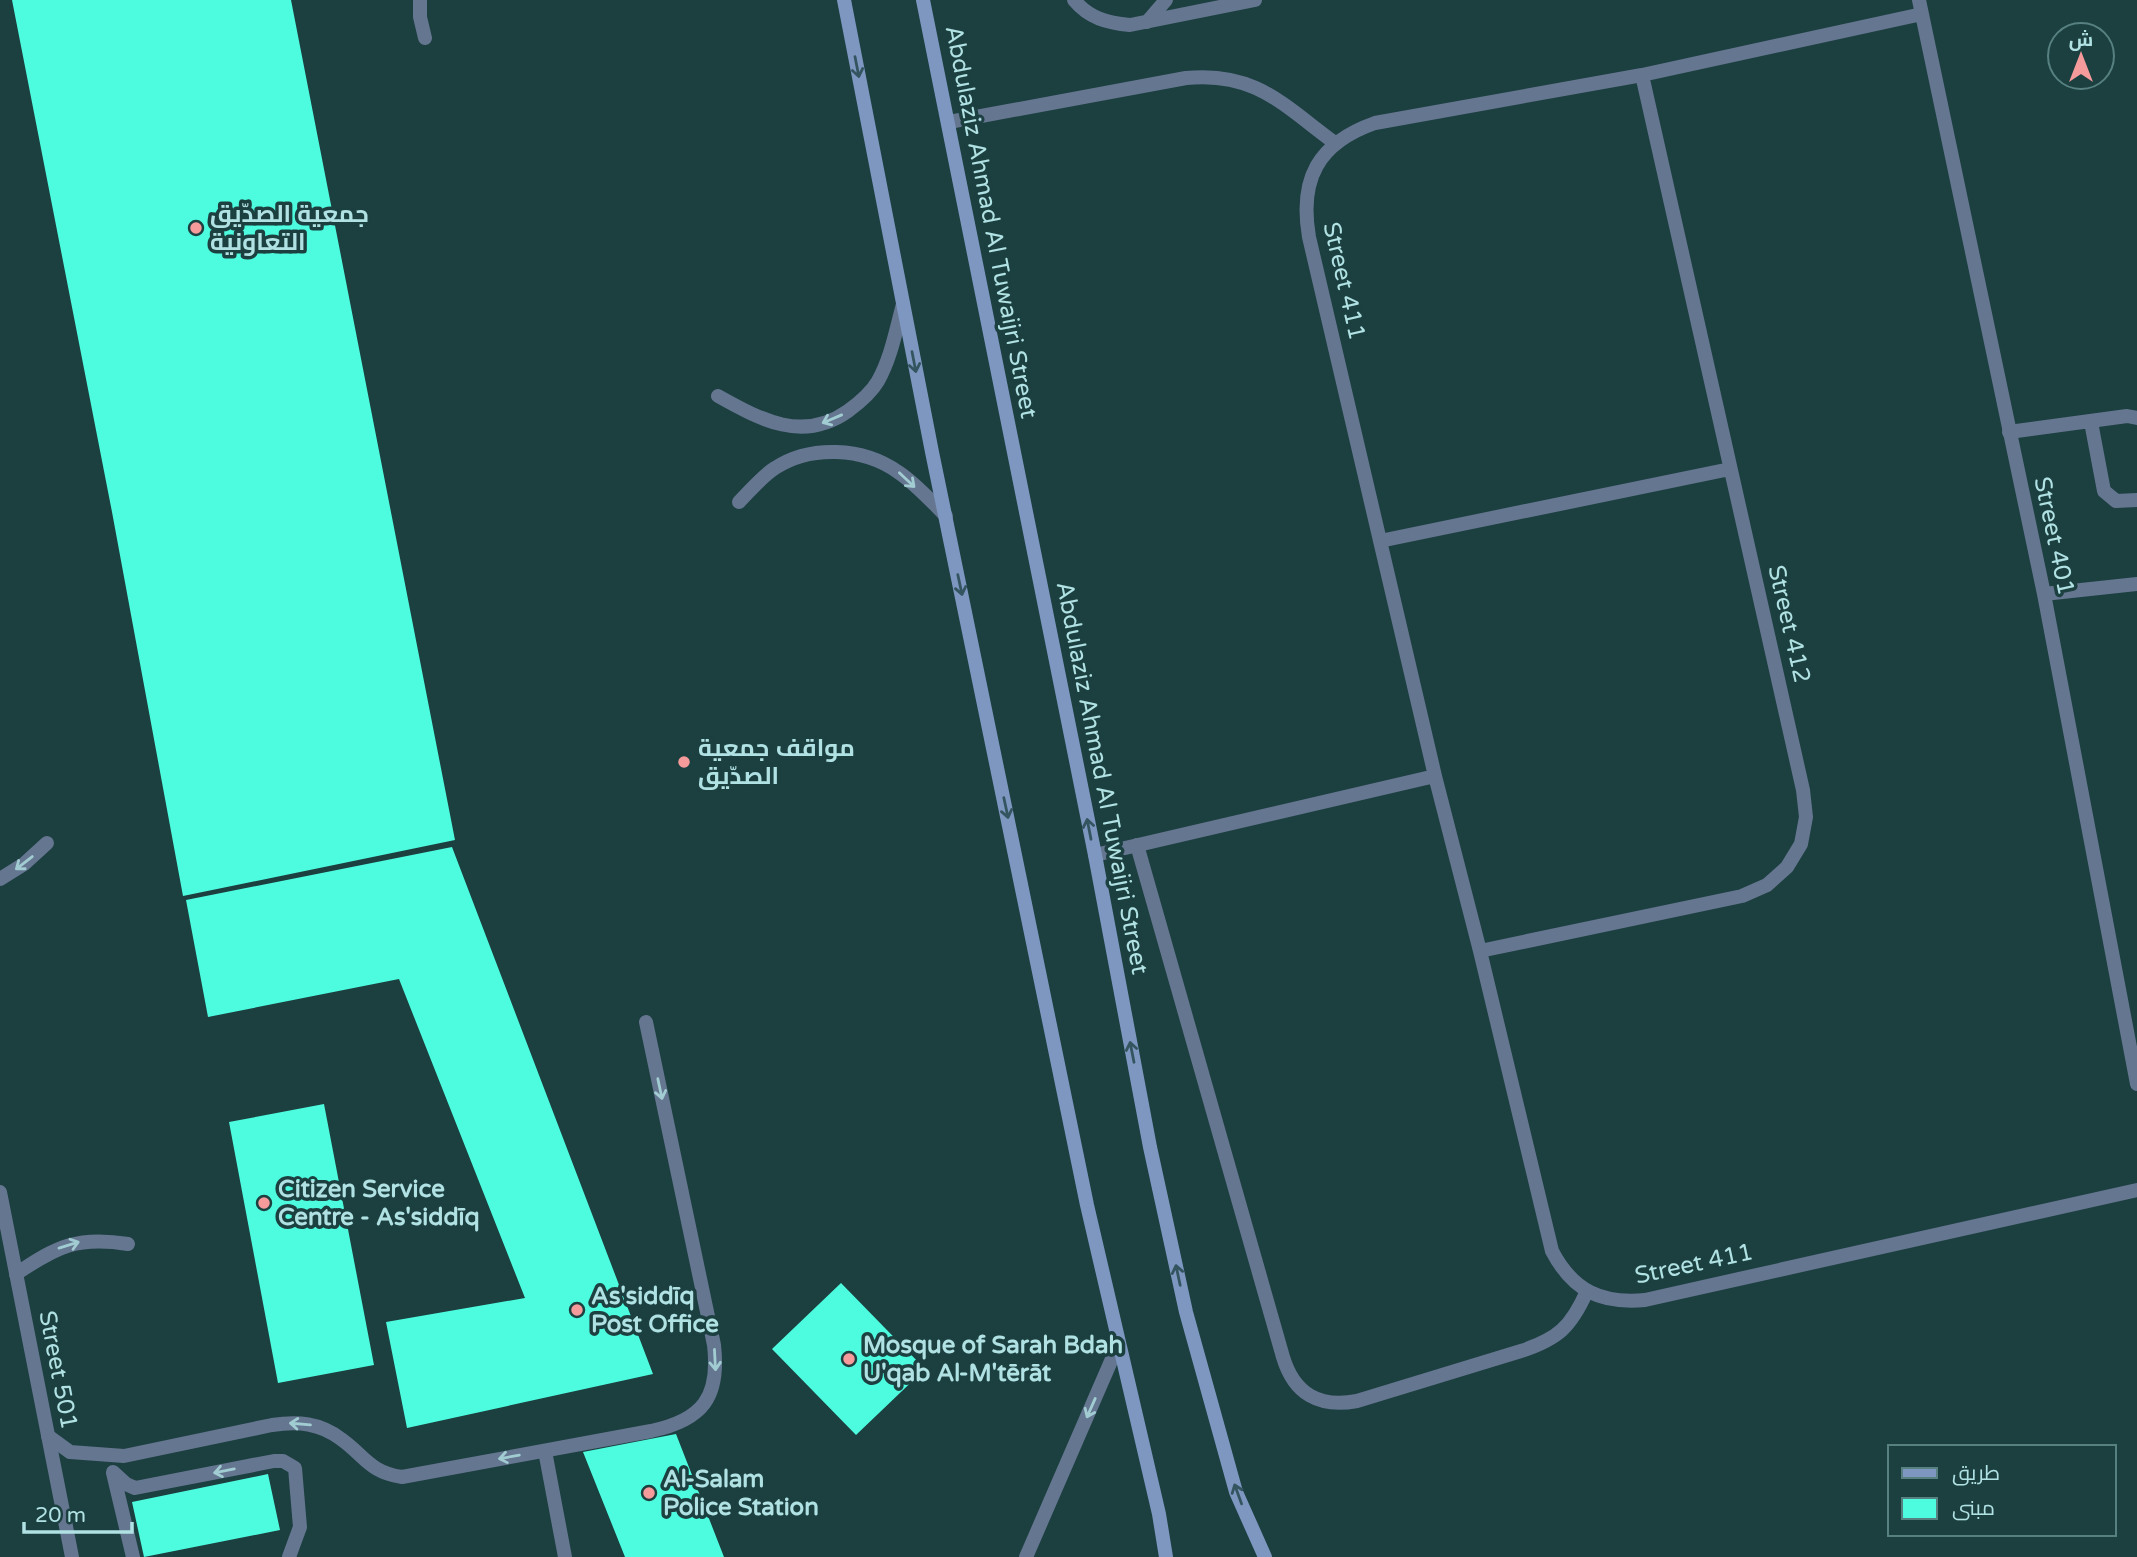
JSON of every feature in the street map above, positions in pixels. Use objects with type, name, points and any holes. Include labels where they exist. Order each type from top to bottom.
[{"type":"street","points":[[420,0],[420,17],[425,38]]},
{"type":"street","points":[[844,0],[903,304],[1087,1205],[1159,1514],[1166,1557]]},
{"type":"street","name":"Abdulaziz Ahmad Al Tuwaijri Street","points":[[923,0],[1095,855],[1150,1147],[1186,1312],[1236,1492],[1265,1557]]},
{"type":"street","points":[[1074,0],[1096,18],[1130,25],[1255,0]]},
{"type":"street","points":[[1146,23],[1166,0]]},
{"type":"street","name":"Street 411","points":[[1920,7],[1642,75],[1374,124],[1353,131],[1335,143],[1318,163],[1308,186],[1305,211],[1309,237],[1435,776],[1552,1251],[1560,1267],[1587,1291],[1615,1300],[1646,1300],[2137,1190]]},
{"type":"street","name":"Street 401","points":[[1920,7],[2044,594],[2137,1084]]},
{"type":"street","name":"Street 412","points":[[1480,951],[1742,896],[1767,885],[1787,867],[1801,844],[1806,817],[1642,75]]},
{"type":"street","points":[[949,122],[1186,78],[1224,77],[1261,89],[1335,143]]},
{"type":"street","points":[[718,396],[758,418],[786,426],[807,427],[835,420],[860,402],[877,383],[891,353],[903,304]]},
{"type":"street","points":[[2009,432],[2127,416],[2137,418]]},
{"type":"street","points":[[2091,422],[2104,491],[2109,498],[2116,501],[2137,500]]},
{"type":"street","points":[[739,502],[773,469],[798,457],[839,452],[864,456],[898,471],[946,516]]},
{"type":"street","points":[[1380,541],[1730,469]]},
{"type":"street","points":[[2044,594],[2137,584]]},
{"type":"street","points":[[1095,855],[1435,776]]},
{"type":"street","points":[[0,879],[24,864],[47,843]]},
{"type":"street","points":[[1137,845],[1283,1357],[1297,1386],[1324,1402],[1341,1404],[1532,1347],[1562,1330],[1577,1312],[1587,1291]]},
{"type":"street","points":[[48,1436],[70,1452],[124,1456],[291,1422],[310,1424],[328,1430],[344,1440],[365,1462],[377,1470],[401,1477],[674,1426],[691,1418],[705,1404],[714,1386],[714,1345],[646,1022]]},
{"type":"street","name":"Street 501","points":[[0,1192],[72,1557]]},
{"type":"street","points":[[16,1274],[60,1247],[82,1241],[105,1240],[128,1244]]},
{"type":"street","points":[[1026,1557],[1118,1345]]},
{"type":"street","points":[[545,1451],[565,1557]]},
{"type":"street","points":[[93,1455],[126,1484],[135,1488],[274,1461],[290,1463],[295,1468],[300,1527],[289,1557]]},
{"type":"street","points":[[113,1472],[133,1557]]},
{"type":"building","name":"جمعية الصدّيق التعاونية","points":[[12,0],[291,0],[455,840],[183,896],[112,512]]},
{"type":"building","points":[[452,847],[653,1374],[407,1428],[386,1322],[525,1298],[399,979],[208,1017],[186,900]]},
{"type":"building","points":[[324,1104],[374,1365],[278,1383],[229,1122]]},
{"type":"building","name":"Mosque of Sarah Bdah U'qab Al-M'tērāt","points":[[841,1283],[925,1369],[856,1435],[772,1349]]},
{"type":"building","name":"Al-Salam Police Station","points":[[676,1434],[724,1557],[625,1557],[583,1452]]},
{"type":"building","points":[[268,1474],[280,1530],[144,1557],[132,1502]]},
{"type":"place","name":"جمعية الصدّيق التعاونية","points":[[196,228]]},
{"type":"place","name":"مواقف جمعية الصدّيق","points":[[684,762]]},
{"type":"place","name":"Citizen Service Centre - As'siddīq","points":[[264,1203]]},
{"type":"place","name":"As'siddīq Post Office","points":[[577,1310]]},
{"type":"place","name":"Mosque of Sarah Bdah U'qab Al-M'tērāt","points":[[849,1359]]},
{"type":"place","name":"Al-Salam Police Station","points":[[649,1493]]}]
